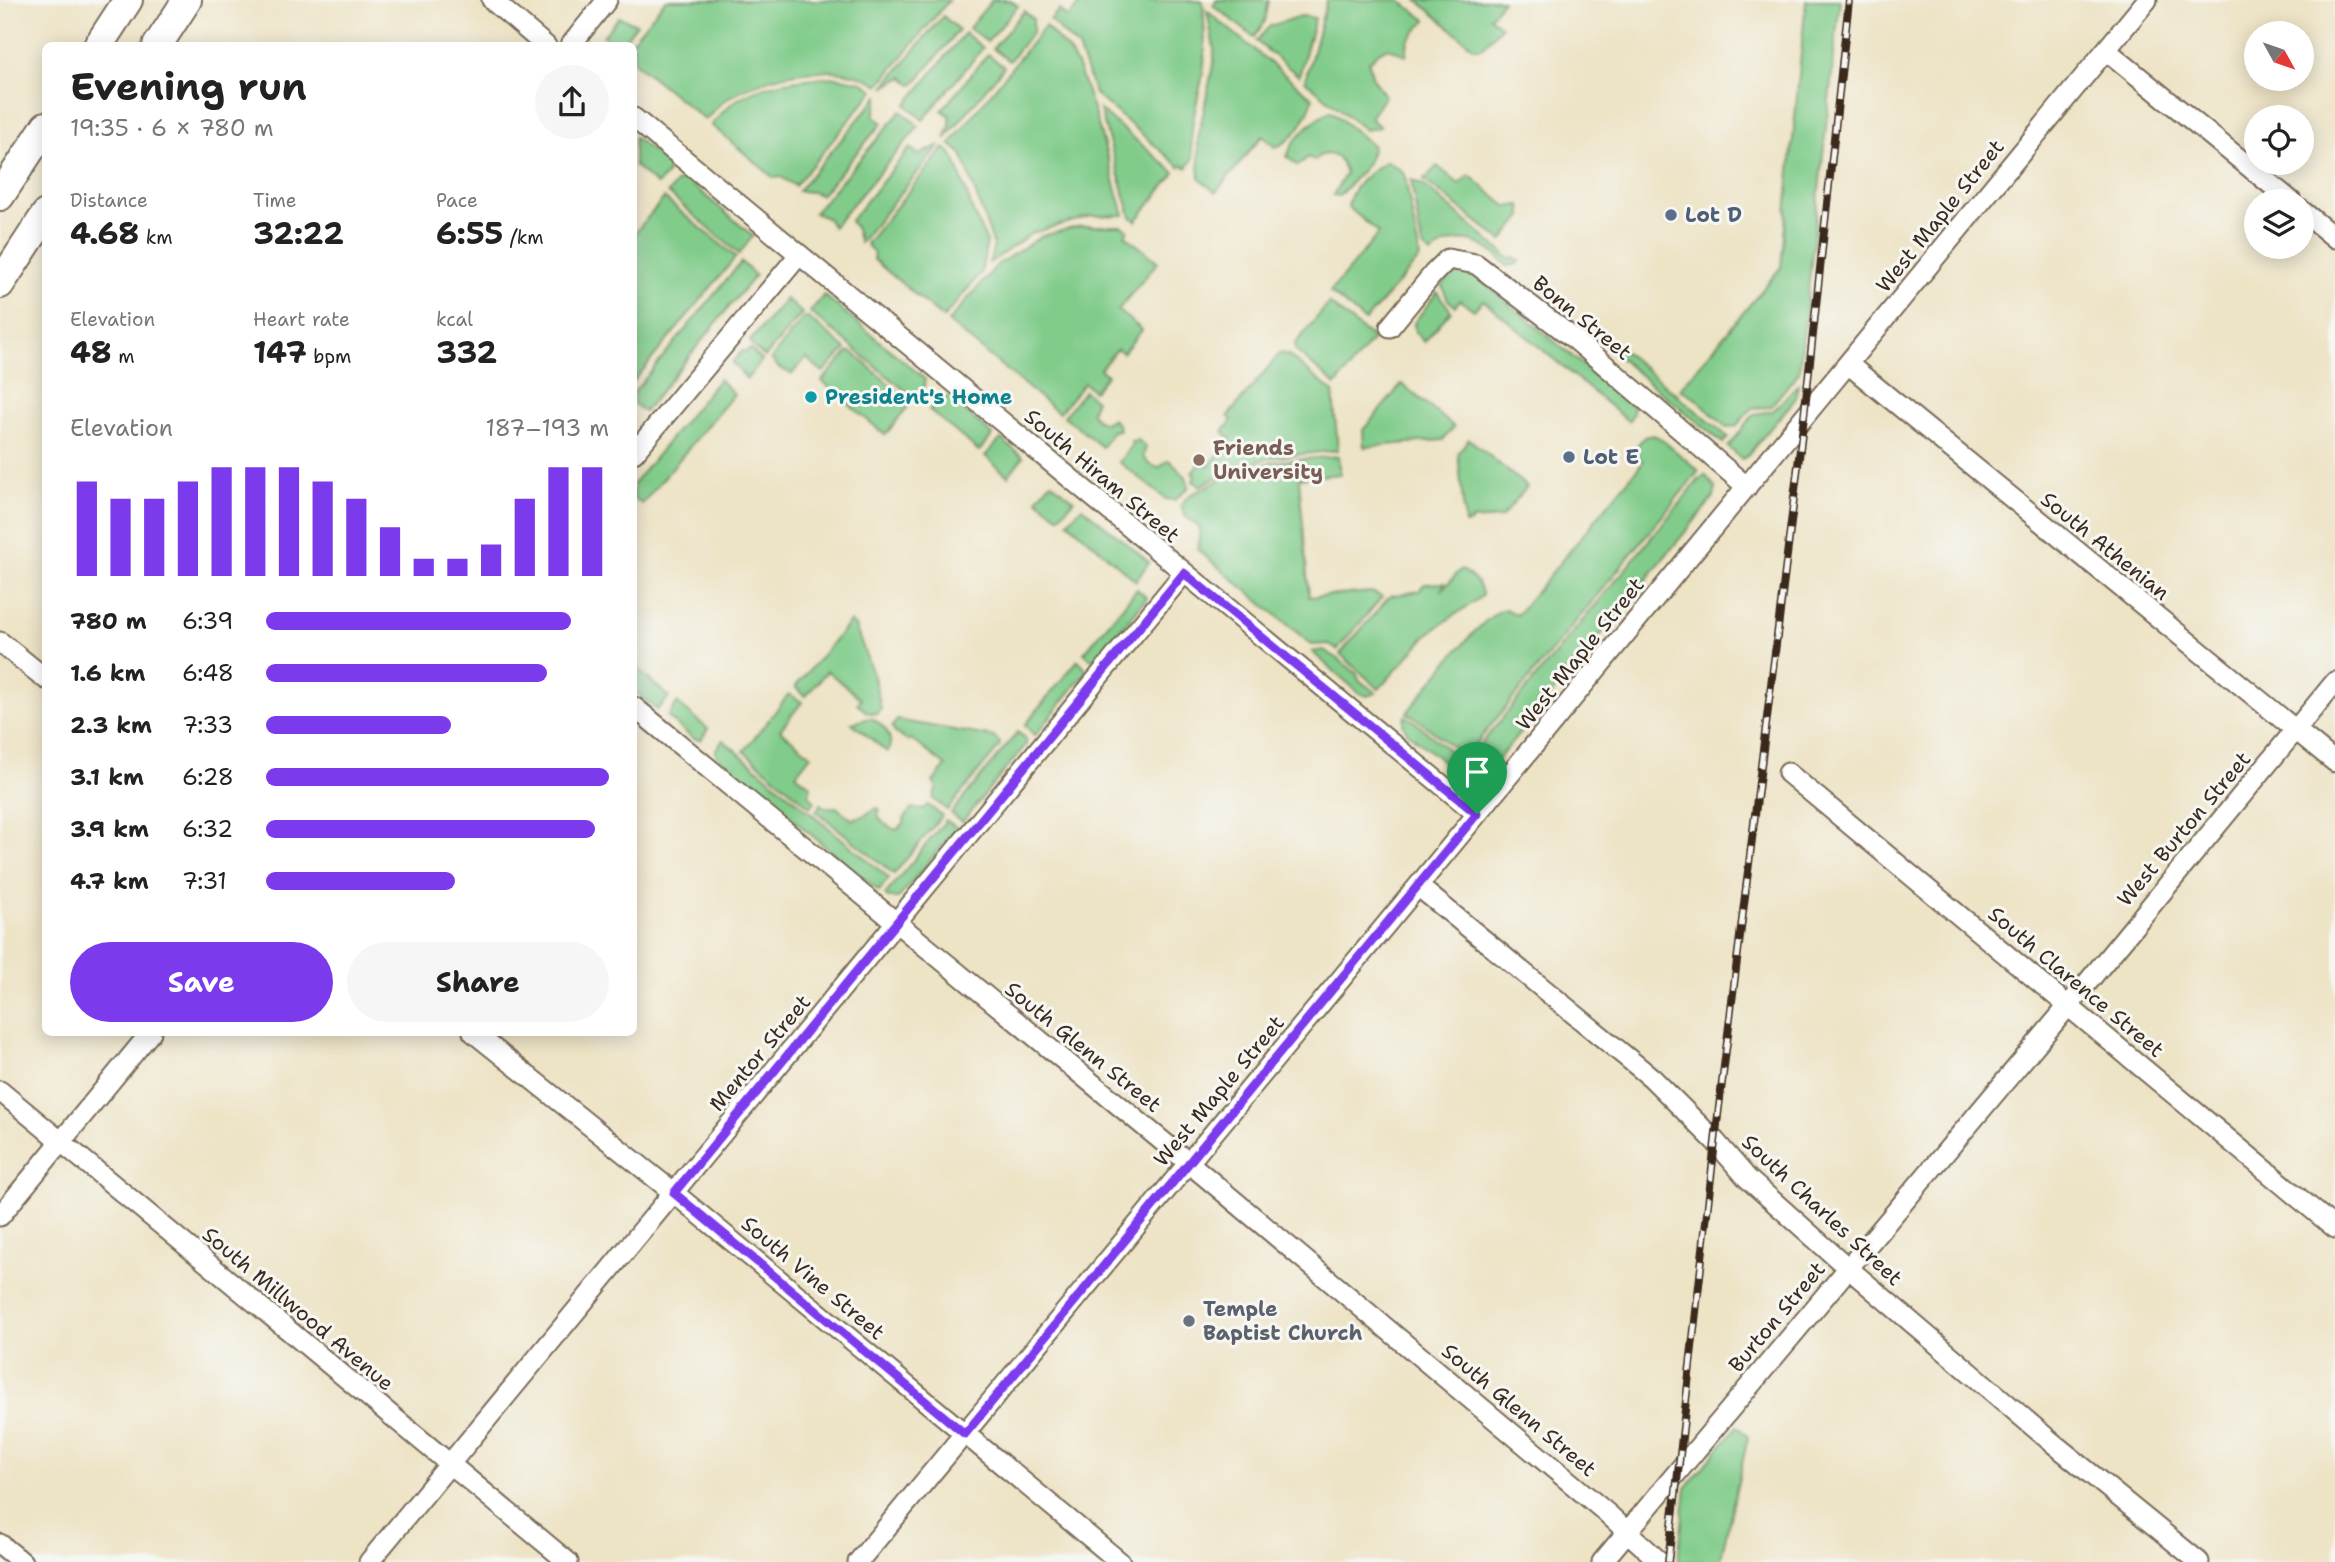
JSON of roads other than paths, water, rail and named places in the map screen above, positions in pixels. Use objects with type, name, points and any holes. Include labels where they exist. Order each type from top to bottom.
[{"type":"highway","points":[[101,42],[128,0]]},
{"type":"highway","points":[[160,42],[187,0]]},
{"type":"highway","points":[[0,196],[42,132]]},
{"type":"highway","points":[[0,284],[42,220]]},
{"type":"street","points":[[492,0],[541,42]]},
{"type":"street","points":[[573,42],[607,0]]},
{"type":"street","name":"West Maple Street","points":[[858,1562],[2147,0]]},
{"type":"street","points":[[2106,50],[2276,189]]},
{"type":"street","name":"South Hiram Street","points":[[637,120],[1477,814]]},
{"type":"street","points":[[2314,221],[2335,238]]},
{"type":"street","points":[[637,449],[799,255]]},
{"type":"street","name":"Bonn Street","points":[[1390,327],[1448,259],[1476,264],[1577,341],[1747,486]]},
{"type":"street","name":"South Athenian","points":[[1848,364],[2335,762]]},
{"type":"street","name":"Mentor Street","points":[[369,1562],[1184,573]]},
{"type":"street","points":[[0,642],[42,676]]},
{"type":"street","name":"West Burton Street","points":[[2069,1005],[2335,682]]},
{"type":"street","name":"South Glenn Street","points":[[637,709],[1189,1163],[1628,1531],[1660,1562]]},
{"type":"street","name":"South Clarence Street","points":[[1788,773],[2335,1228]]},
{"type":"street","name":"South Charles Street","points":[[1418,886],[1652,1078],[1715,1141],[1746,1178],[2037,1430],[2199,1562]]},
{"type":"street","name":"Burton Street","points":[[1602,1562],[2069,1005]]},
{"type":"street","points":[[0,1216],[148,1036]]},
{"type":"street","name":"South Vine Street","points":[[478,1036],[674,1193],[1120,1562]]},
{"type":"street","name":"South Millwood Avenue","points":[[0,1091],[568,1562]]},
{"type":"street","points":[[0,1544],[22,1562]]},
{"type":"railway","points":[[1668,1562],[1718,1115],[1804,417],[1849,0]]},
{"type":"place","name":"Lot D","points":[[1671,215]]},
{"type":"place","name":"President's Home","points":[[811,397]]},
{"type":"place","name":"Lot E","points":[[1569,457]]},
{"type":"place","name":"Friends University","points":[[1199,460]]},
{"type":"place","name":"Temple Baptist Church","points":[[1189,1321]]}]
